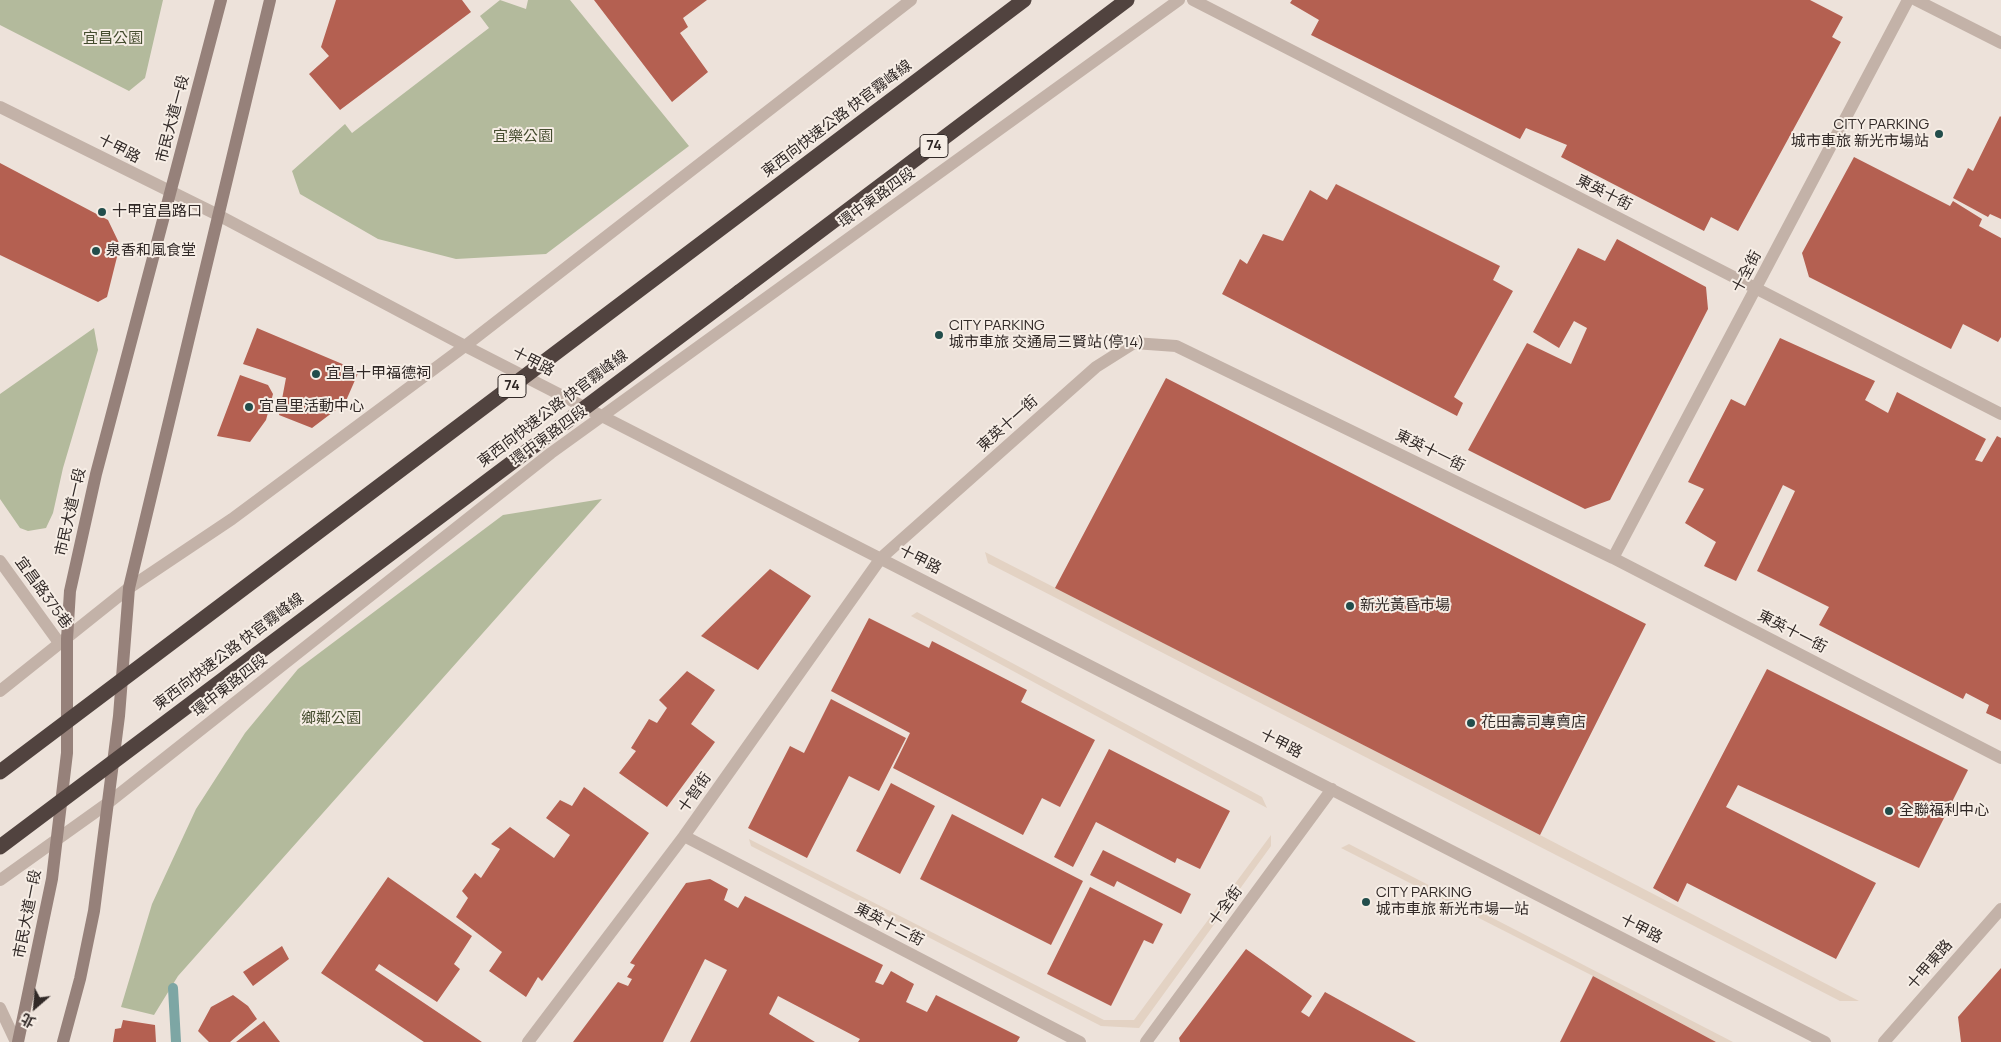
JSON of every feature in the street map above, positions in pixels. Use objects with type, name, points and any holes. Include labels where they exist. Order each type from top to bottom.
[{"type":"highway","name":"東西向快速公路 快官霧峰線","points":[[0,772],[1024,0]]},
{"type":"highway","name":"東西向快速公路 快官霧峰線","points":[[0,847],[1127,0]]},
{"type":"street","name":"市民大道一段","points":[[17,1042],[52,879],[57,839],[67,753],[64,642],[70,591],[90,502],[221,0]]},
{"type":"street","points":[[63,1042],[80,979],[94,911],[119,716],[129,588],[270,0]]},
{"type":"street","points":[[0,691],[64,642],[129,588],[232,519],[465,346],[911,0]]},
{"type":"street","name":"環中東路四段","points":[[0,880],[108,803],[543,460],[1179,0]]},
{"type":"street","name":"東英十街","points":[[1193,0],[2001,414]]},
{"type":"street","name":"十全街","points":[[1613,558],[1908,0]]},
{"type":"street","points":[[1916,0],[2001,43]]},
{"type":"street","name":"十甲路","points":[[0,107],[218,215],[465,346],[1826,1042]]},
{"type":"street","name":"東英十一街","points":[[881,558],[1096,367],[1134,343],[1176,346],[1613,558],[2001,758]]},
{"type":"street","name":"十智街","points":[[528,1042],[684,836],[881,558]]},
{"type":"street","name":"宜昌路375巷","points":[[0,561],[64,642]]},
{"type":"street","name":"十全街","points":[[1146,1042],[1332,789]]},
{"type":"street","name":"東英十二街","points":[[684,836],[1080,1042]]},
{"type":"street","name":"十甲東路","points":[[1884,1042],[2001,909]]},
{"type":"street","points":[[0,1008],[17,1042]]},
{"type":"green space","name":"宜昌公園","points":[[0,0],[163,0],[145,78],[129,91],[0,25]]},
{"type":"green space","name":"宜樂公園","points":[[500,0],[526,9],[528,0],[570,0],[689,146],[546,254],[456,259],[378,239],[300,194],[292,171],[345,124],[352,133],[489,28],[480,16]]},
{"type":"green space","points":[[94,328],[98,350],[63,468],[53,513],[46,528],[28,531],[20,528],[0,499],[0,394]]},
{"type":"green space","name":"鄉鄰公園","points":[[602,499],[178,976],[154,1015],[121,1007],[152,904],[196,809],[245,733],[298,669],[503,515]]},
{"type":"shaded area","points":[[985,552],[1540,835],[1859,1001],[1840,1001],[988,563]]},
{"type":"shaded area","points":[[917,612],[1262,797],[1267,808],[911,616]]},
{"type":"shaded area","points":[[1271,835],[1271,846],[1139,1028],[1101,1026],[751,846],[749,839],[1104,1020],[1134,1020]]},
{"type":"shaded area","points":[[1349,844],[1733,1042],[1716,1042],[1593,976],[1341,848]]},
{"type":"building","points":[[336,0],[462,0],[471,12],[340,110],[309,74],[329,56],[321,47]]},
{"type":"building","points":[[594,0],[707,0],[683,18],[688,27],[680,33],[708,72],[672,102]]},
{"type":"building","points":[[1292,0],[1810,0],[1843,17],[1832,37],[1841,42],[1738,231],[1711,217],[1704,231],[1561,157],[1567,145],[1526,128],[1520,139],[1311,35],[1319,20],[1290,3]]},
{"type":"building","points":[[2000,116],[2001,219],[1990,214],[1988,217],[1953,198],[1968,168],[1973,171]]},
{"type":"building","points":[[1854,157],[1950,206],[1953,201],[1982,219],[1979,226],[2001,238],[2001,337],[1998,342],[1963,324],[1951,349],[1809,277],[1802,253]]},
{"type":"building","points":[[0,163],[108,220],[120,245],[107,297],[98,302],[0,255]]},
{"type":"building","points":[[1336,184],[1500,266],[1493,280],[1513,291],[1454,397],[1463,403],[1457,416],[1222,294],[1240,259],[1247,264],[1263,234],[1283,241],[1310,190],[1327,200]]},
{"type":"building","points":[[1617,239],[1706,287],[1708,309],[1610,500],[1585,509],[1468,450],[1527,343],[1571,364],[1587,328],[1574,321],[1559,348],[1533,332],[1578,248],[1605,261]]},
{"type":"building","name":"宜昌十甲福德祠","points":[[257,328],[359,371],[345,403],[312,428],[279,415],[286,378],[243,364]]},
{"type":"building","points":[[1780,338],[1875,381],[1865,400],[1888,413],[1897,392],[1986,439],[1975,460],[1982,462],[1997,436],[2001,438],[2001,720],[1986,713],[1989,705],[1966,693],[1963,699],[1819,625],[1829,607],[1757,571],[1795,491],[1783,485],[1736,581],[1704,566],[1716,542],[1685,523],[1704,489],[1688,482],[1731,399],[1745,406]]},
{"type":"building","name":"宜昌里活動中心","points":[[240,375],[268,385],[273,394],[266,420],[250,442],[217,436]]},
{"type":"building","name":"新光黃昏市場","points":[[1166,378],[1646,624],[1540,835],[1055,588]]},
{"type":"building","points":[[770,569],[811,596],[758,670],[701,636]]},
{"type":"building","points":[[869,618],[929,648],[932,641],[1027,690],[1021,702],[1095,740],[1060,807],[1042,798],[1023,835],[893,768],[910,733],[831,691]]},
{"type":"building","points":[[1767,669],[1968,770],[1919,868],[1738,785],[1726,807],[1876,883],[1836,959],[1687,883],[1678,902],[1653,888]]},
{"type":"building","points":[[687,671],[715,690],[691,724],[715,742],[667,807],[619,773],[636,751],[631,748],[649,719],[657,723],[667,708],[659,700]]},
{"type":"building","points":[[831,699],[906,738],[879,791],[849,776],[807,858],[748,828],[790,746],[804,753]]},
{"type":"building","points":[[1109,749],[1230,811],[1200,869],[1177,858],[1175,863],[1096,822],[1073,867],[1054,857]]},
{"type":"building","points":[[891,783],[935,806],[900,874],[856,851]]},
{"type":"building","points":[[584,787],[649,833],[542,981],[538,977],[526,997],[489,971],[502,952],[456,917],[468,898],[462,891],[475,873],[481,878],[500,849],[491,844],[510,827],[554,858],[570,835],[546,818],[560,800],[572,806]]},
{"type":"building","points":[[952,814],[1083,881],[1051,945],[920,879]]},
{"type":"building","points":[[1103,850],[1191,894],[1181,914],[1117,881],[1114,887],[1090,875]]},
{"type":"building","points":[[388,877],[472,936],[454,964],[460,969],[437,1002],[379,964],[375,970],[482,1042],[424,1042],[321,973]]},
{"type":"building","points":[[710,879],[728,889],[724,900],[738,908],[745,896],[883,965],[875,982],[883,985],[891,971],[914,984],[906,1002],[927,1012],[936,995],[1020,1037],[1017,1042],[858,1042],[860,1039],[778,996],[769,1014],[815,1042],[690,1042],[727,970],[705,959],[663,1042],[573,1042],[618,982],[628,986],[632,979],[627,977],[635,965],[630,963],[686,883]]},
{"type":"building","points":[[1090,887],[1163,924],[1153,944],[1144,940],[1111,1006],[1047,974]]},
{"type":"building","points":[[282,946],[289,959],[253,986],[243,972]]},
{"type":"building","points":[[1246,949],[1312,996],[1301,1012],[1309,1017],[1325,992],[1416,1042],[1180,1042],[1179,1038]]},
{"type":"building","points":[[2001,968],[2001,1042],[1961,1042],[1958,1017]]},
{"type":"building","points":[[1593,976],[1716,1042],[1560,1042]]},
{"type":"building","points":[[233,995],[248,1006],[257,1019],[230,1042],[209,1042],[198,1031],[211,1007]]},
{"type":"building","points":[[123,1020],[155,1025],[156,1042],[113,1042],[115,1029],[121,1028]]},
{"type":"building","points":[[264,1021],[280,1042],[236,1042]]},
{"type":"waterway","points":[[173,988],[176,1042]]},
{"type":"place","name":"CITY PARKING 城市車旅 新光市場站","points":[[1939,134]]},
{"type":"place","name":"十甲宜昌路口","points":[[102,212]]},
{"type":"place","name":"泉香和風食堂","points":[[96,251]]},
{"type":"place","name":"CITY PARKING 城市車旅 交通局三賢站(停14)","points":[[939,335]]},
{"type":"place","name":"宜昌十甲福德祠","points":[[316,374]]},
{"type":"place","name":"宜昌里活動中心","points":[[249,407]]},
{"type":"place","name":"新光黃昏市場","points":[[1350,606]]},
{"type":"place","name":"花田壽司專賣店","points":[[1471,723]]},
{"type":"place","name":"全聯福利中心","points":[[1889,811]]},
{"type":"place","name":"CITY PARKING 城市車旅 新光市場一站","points":[[1366,902]]}]
